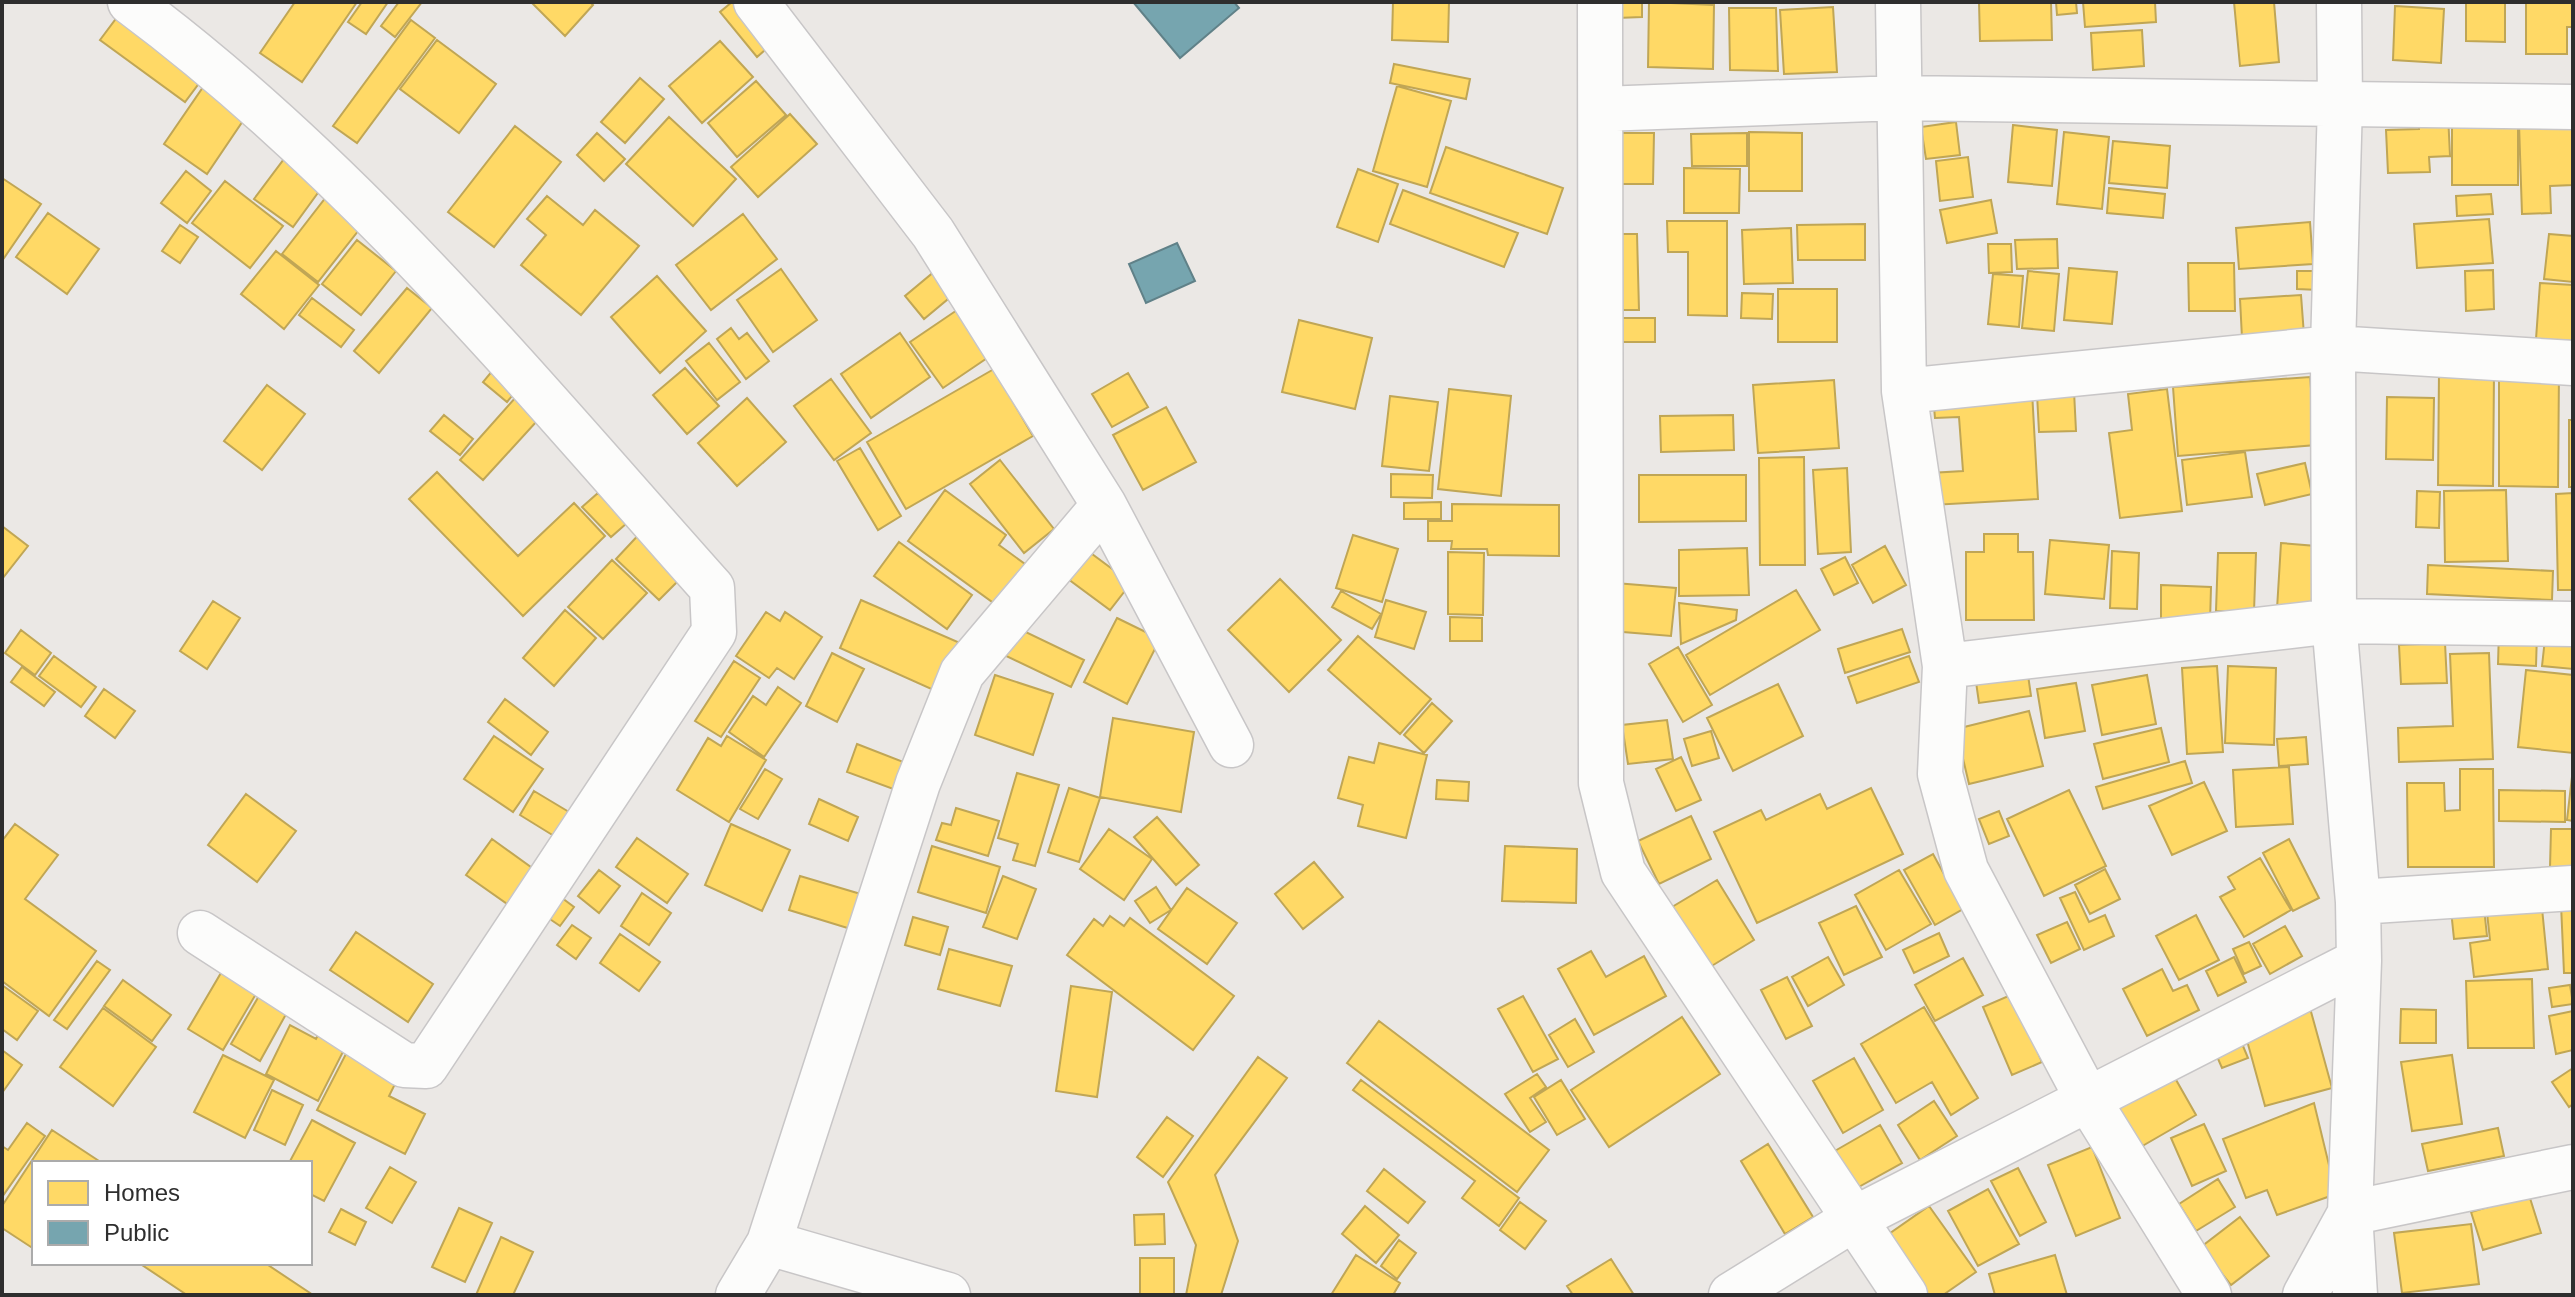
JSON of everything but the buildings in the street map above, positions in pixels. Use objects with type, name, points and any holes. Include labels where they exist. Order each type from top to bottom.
[{"type":"street","points":[[130,2],[209,60],[409,249],[712,588],[714,632],[426,1066],[404,1065],[200,933]]},
{"type":"street","points":[[756,2],[933,233],[1104,505],[1231,745]]},
{"type":"street","points":[[1600,2],[1601,783],[1623,872],[1852,1220],[1905,1295]]},
{"type":"street","points":[[1898,2],[1904,391],[1945,666],[1940,774],[1966,870],[2087,1098],[2209,1295]]},
{"type":"street","points":[[2339,2],[2340,103],[2333,348],[2334,621],[2358,902],[2359,961],[2350,1213],[2355,1295]]},
{"type":"street","points":[[1602,109],[1898,98],[2573,107]]},
{"type":"street","points":[[1904,391],[2333,348],[2573,363]]},
{"type":"street","points":[[738,1295],[769,1243],[918,783],[962,673],[1104,505]]},
{"type":"street","points":[[1945,666],[2334,621],[2573,624]]},
{"type":"street","points":[[2358,902],[2573,888]]},
{"type":"street","points":[[1731,1295],[1852,1220],[2359,961]]},
{"type":"street","points":[[2305,1295],[2350,1213],[2573,1167]]},
{"type":"street","points":[[769,1243],[948,1295]]}]
